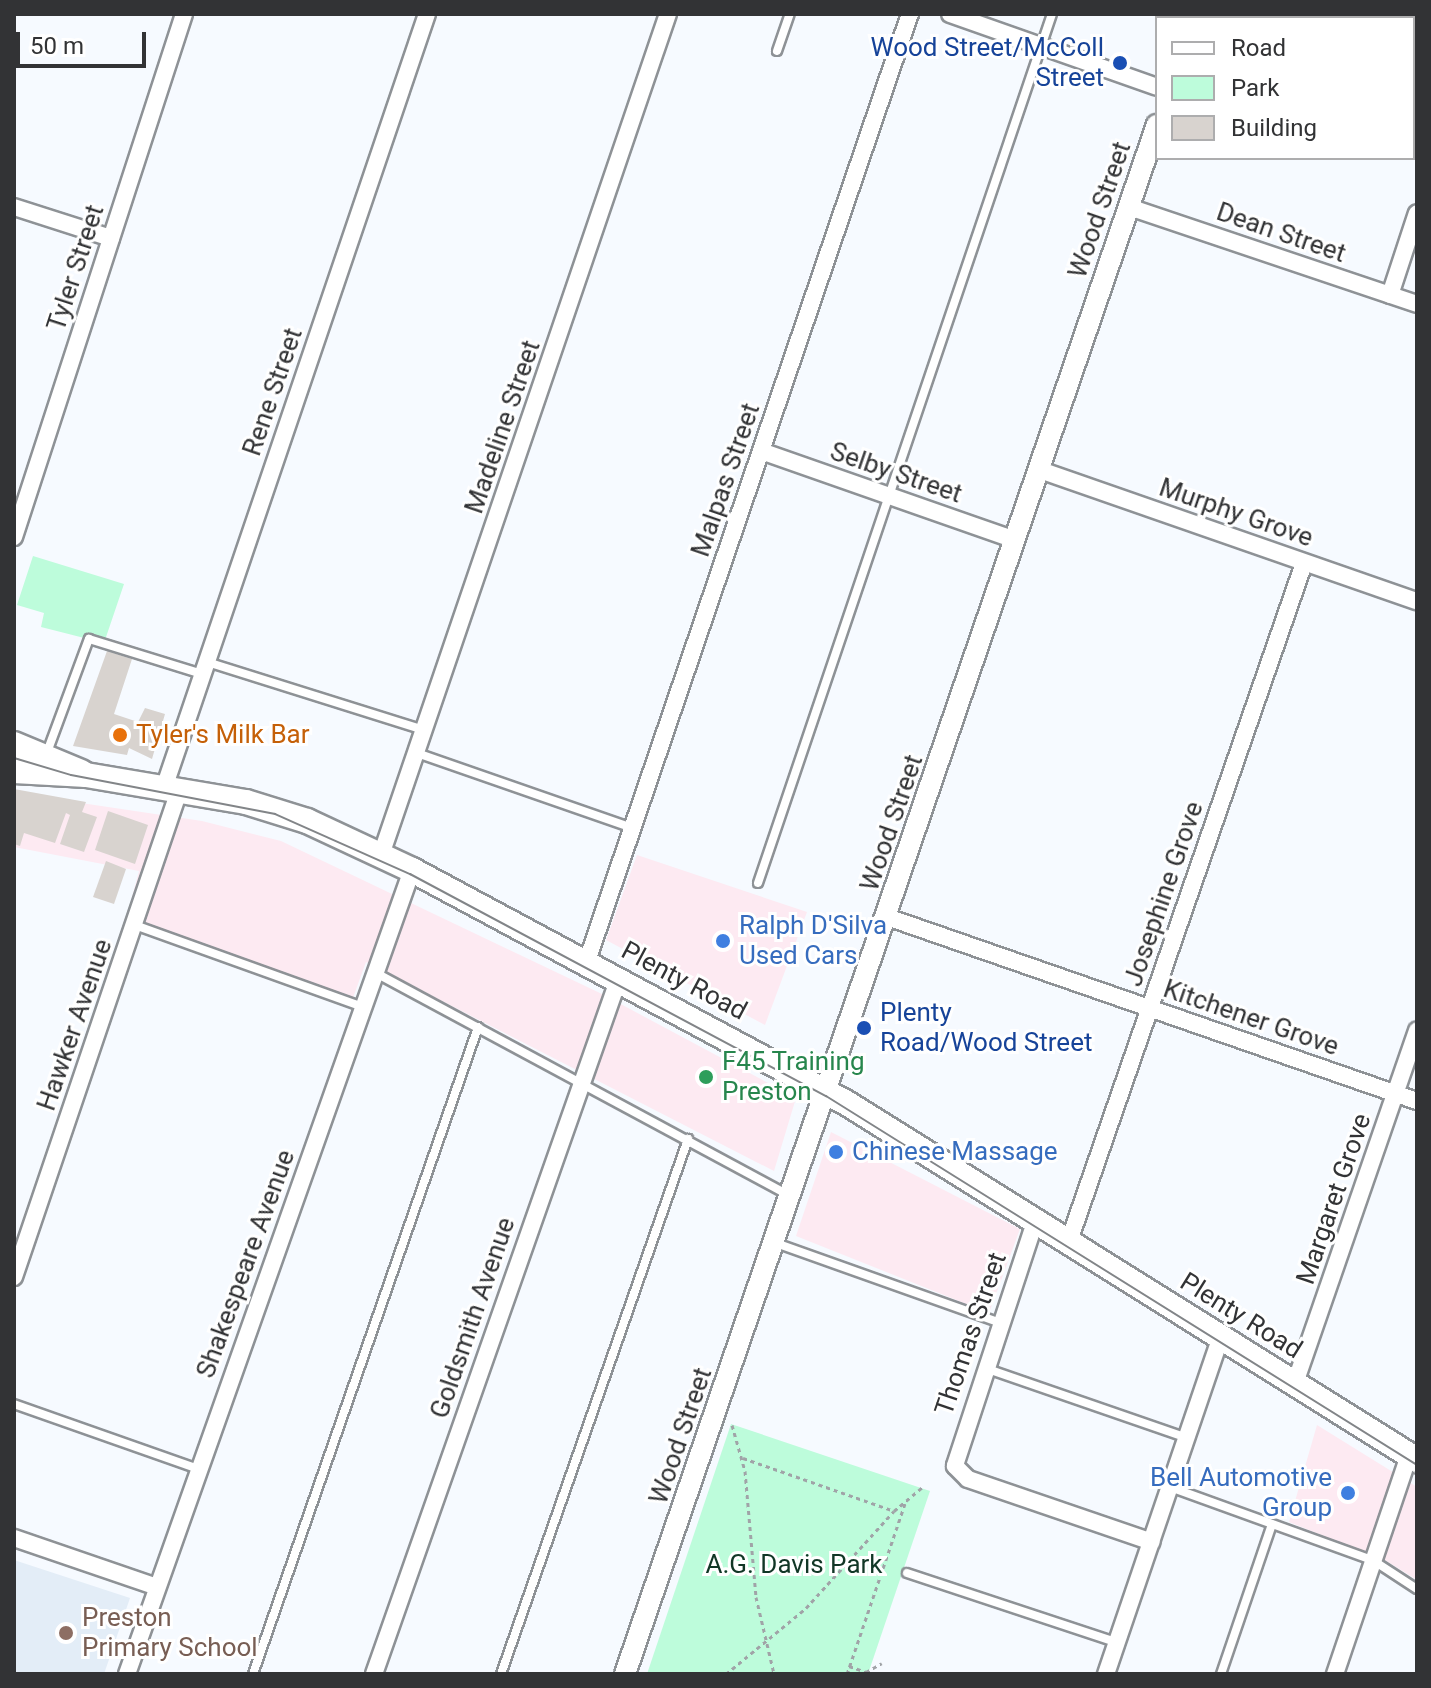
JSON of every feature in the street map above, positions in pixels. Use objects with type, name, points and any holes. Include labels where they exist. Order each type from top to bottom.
[{"type":"main road","name":"Plenty Road","points":[[14,744],[46,755],[86,775]]},
{"type":"main road","name":"Plenty Road","points":[[14,771],[86,775],[172,787],[276,810],[412,870],[828,1092],[1413,1457]]},
{"type":"street","name":"Tyler Street","points":[[14,537],[184,14]]},
{"type":"street","name":"Rene Street","points":[[172,787],[205,668],[427,14]]},
{"type":"street","name":"Madeline Street","points":[[381,855],[668,14]]},
{"type":"street","name":"Malpas Street","points":[[587,961],[910,14]]},
{"type":"street","points":[[950,14],[1155,86]]},
{"type":"street","name":"Wood Street","points":[[625,1674],[792,1197],[1155,131]]},
{"type":"street","points":[[14,207],[111,238]]},
{"type":"street","name":"Dean Street","points":[[1129,207],[1417,304]]},
{"type":"street","points":[[1390,295],[1417,213]]},
{"type":"street","name":"Selby Street","points":[[761,451],[1015,540]]},
{"type":"street","name":"Murphy Grove","points":[[1040,470],[1417,601]]},
{"type":"street","name":"Josephine Grove","points":[[1069,1241],[1304,563]]},
{"type":"street","name":"Hawker Avenue","points":[[14,1277],[135,925],[172,787]]},
{"type":"street","name":"Shakespeare Avenue","points":[[127,1674],[412,870]]},
{"type":"street","name":"Kitchener Grove","points":[[887,917],[1417,1101]]},
{"type":"street","name":"Goldsmith Avenue","points":[[374,1674],[619,978]]},
{"type":"street","name":"Margaret Grove","points":[[1295,1383],[1417,1031]]},
{"type":"street","name":"Thomas Street","points":[[1036,1219],[955,1466],[968,1479],[1152,1542]]},
{"type":"street","points":[[1106,1674],[1221,1336]]},
{"type":"street","points":[[1335,1674],[1413,1457]]},
{"type":"street","points":[[14,1538],[157,1587]]},
{"type":"lane","points":[[777,51],[790,14]]},
{"type":"lane","points":[[758,883],[1052,14]]},
{"type":"lane","points":[[46,755],[89,639],[425,730]]},
{"type":"lane","points":[[417,753],[632,828]]},
{"type":"lane","points":[[135,925],[363,1007]]},
{"type":"lane","points":[[375,973],[792,1197]]},
{"type":"lane","points":[[253,1674],[478,1027]]},
{"type":"lane","points":[[501,1674],[688,1139]]},
{"type":"lane","points":[[776,1243],[1001,1323]]},
{"type":"lane","points":[[985,1368],[1188,1438]]},
{"type":"lane","points":[[14,1404],[199,1469]]},
{"type":"lane","points":[[1170,1487],[1374,1561],[1417,1589]]},
{"type":"lane","points":[[1221,1674],[1272,1524]]},
{"type":"lane","points":[[907,1573],[1117,1643]]},
{"type":"path","points":[[732,1425],[743,1458],[756,1597],[774,1674]]},
{"type":"path","points":[[743,1458],[894,1511]]},
{"type":"path","points":[[726,1674],[806,1608],[894,1511],[924,1486]]},
{"type":"path","points":[[847,1674],[905,1504]]},
{"type":"path","points":[[849,1666],[866,1673],[882,1663]]},
{"type":"shaded area","points":[[14,793],[202,821],[281,841],[602,994],[796,1098],[774,1171],[366,962],[350,1006],[124,927],[139,871],[14,847]]},
{"type":"shaded area","points":[[637,855],[807,912],[765,1025],[606,940]]},
{"type":"shaded area","points":[[831,1132],[1020,1229],[989,1313],[796,1236]]},
{"type":"shaded area","points":[[1317,1425],[1417,1487],[1417,1580],[1388,1562],[1289,1522]]},
{"type":"shaded area","name":"Preston Primary School","points":[[14,1560],[130,1598],[104,1674],[14,1674]]},
{"type":"green space","points":[[33,556],[124,584],[104,643],[41,627],[44,613],[17,605]]},
{"type":"green space","name":"A.G. Davis Park","points":[[731,1424],[930,1491],[868,1674],[647,1674]]},
{"type":"building","points":[[107,651],[132,659],[114,714],[138,722],[145,708],[165,714],[152,759],[129,748],[127,755],[73,746]]},
{"type":"building","points":[[14,789],[86,802],[82,812],[97,817],[84,852],[60,844],[70,815],[66,813],[55,843],[24,833],[20,846],[14,844]]},
{"type":"building","points":[[108,811],[148,825],[135,864],[95,850]]},
{"type":"building","points":[[106,861],[126,869],[114,904],[93,897]]},
{"type":"tram line","points":[[14,758],[71,775],[275,814],[410,874],[826,1096],[1417,1465]]},
{"type":"place","name":"Wood Street/McColl Street","points":[[1120,63]]},
{"type":"place","name":"Tyler's Milk Bar","points":[[120,735]]},
{"type":"place","name":"Ralph D'Silva Used Cars","points":[[723,941]]},
{"type":"place","name":"Plenty Road/Wood Street","points":[[864,1028]]},
{"type":"place","name":"F45 Training Preston","points":[[706,1077]]},
{"type":"place","name":"Chinese Massage","points":[[836,1152]]},
{"type":"place","name":"Bell Automotive Group","points":[[1348,1493]]},
{"type":"place","name":"Preston Primary School","points":[[66,1633]]}]
